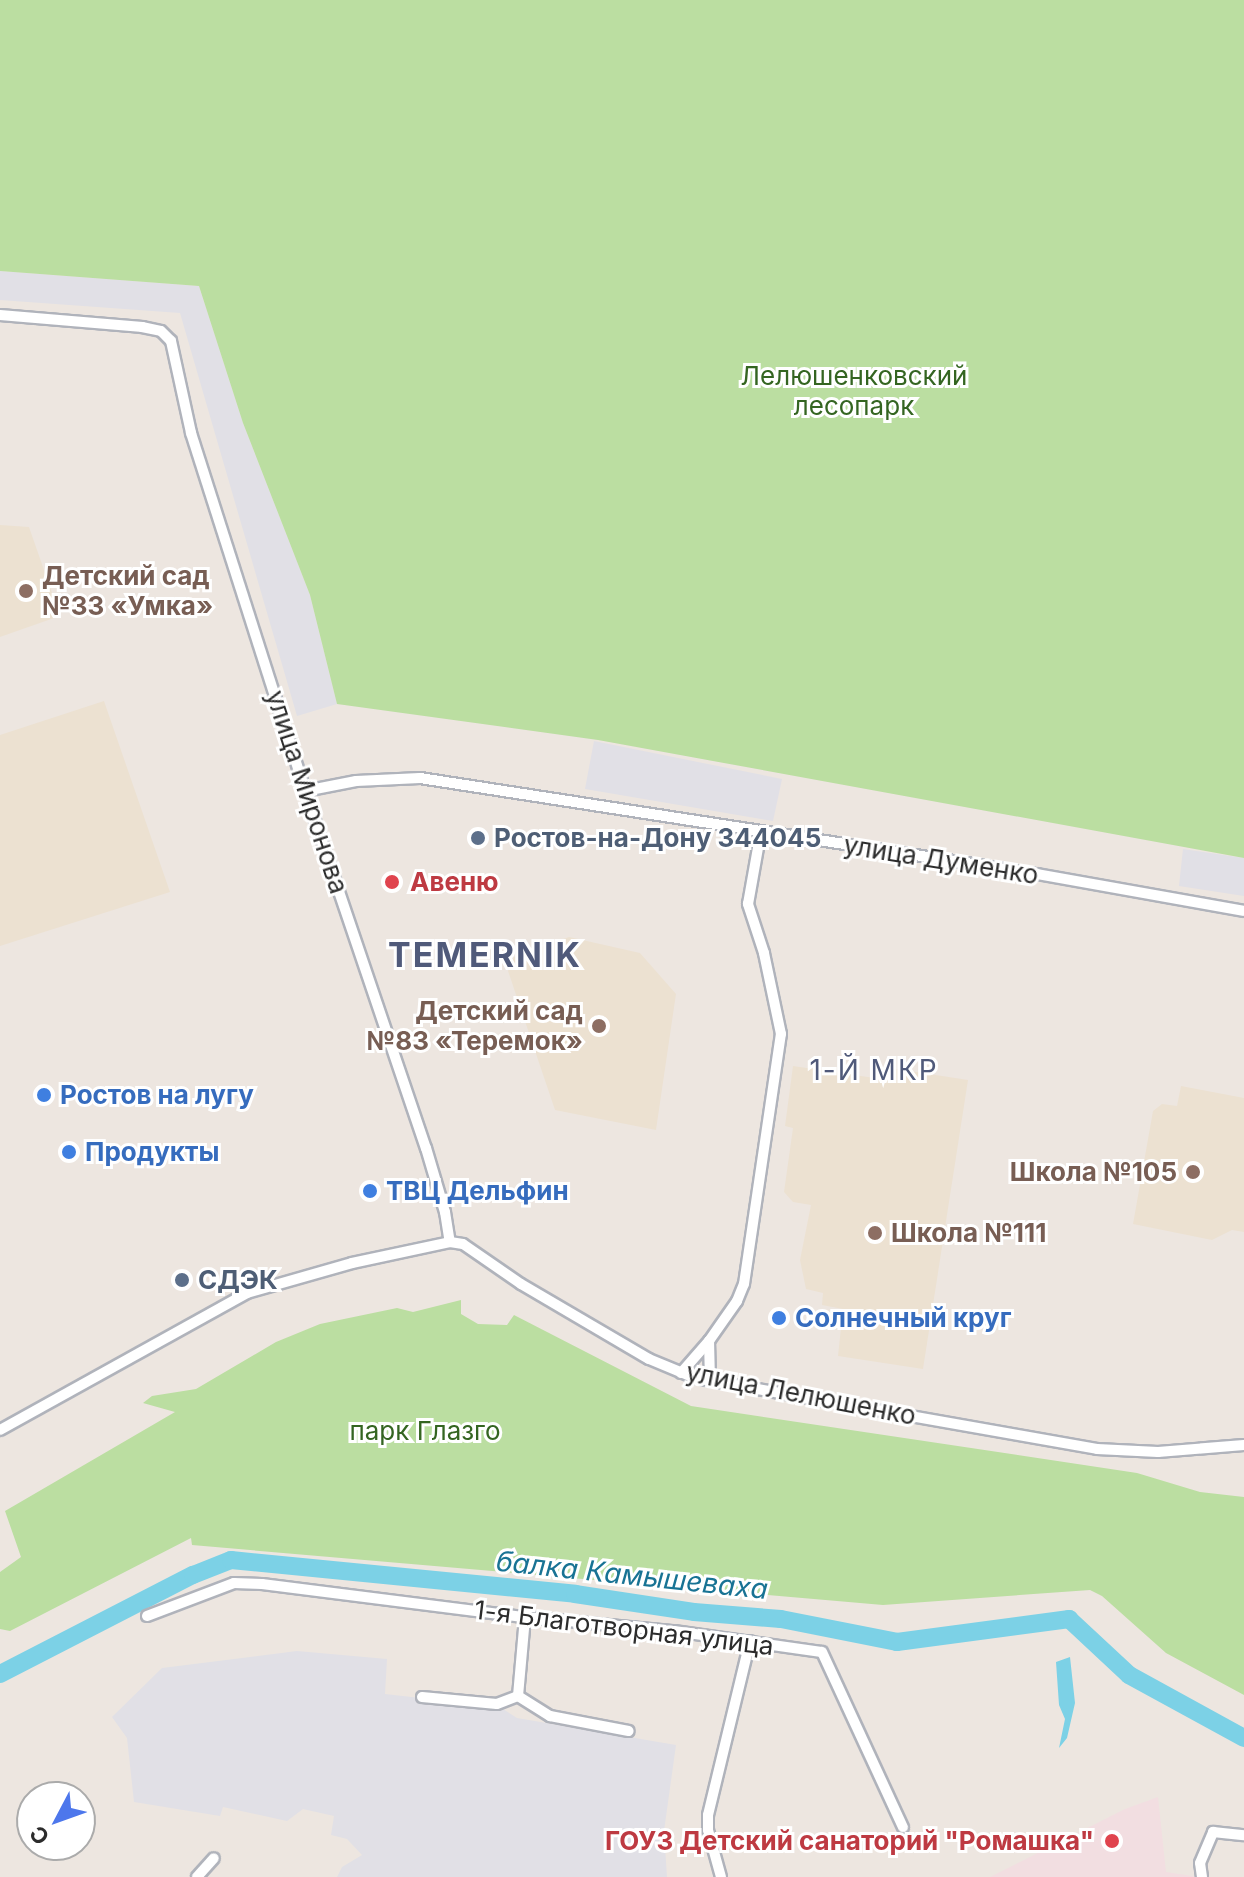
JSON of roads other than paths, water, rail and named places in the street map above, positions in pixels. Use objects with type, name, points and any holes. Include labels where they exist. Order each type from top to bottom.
[{"type":"street","name":"улица Миронова","points":[[0,315],[142,327],[161,331],[171,341],[184,413],[305,791],[426,1148],[445,1212],[450,1242]]},
{"type":"street","name":"улица Думенко","points":[[305,791],[356,781],[420,778],[1244,911]]},
{"type":"street","points":[[681,1373],[709,1341],[737,1301],[744,1284],[781,1034],[764,953],[748,904],[761,831]]},
{"type":"street","points":[[0,1430],[247,1293],[352,1263],[450,1242]]},
{"type":"street","name":"улица Лелюшенко","points":[[450,1242],[463,1244],[560,1308],[649,1359],[710,1381],[1097,1449],[1158,1452],[1244,1445]]},
{"type":"street","points":[[709,1341],[710,1381]]},
{"type":"street","name":"1-я Благотворная улица","points":[[147,1616],[234,1583],[262,1584],[822,1652],[903,1827]]},
{"type":"street","points":[[518,1696],[525,1617]]},
{"type":"street","points":[[721,1877],[708,1830],[708,1815],[750,1641]]},
{"type":"street","points":[[422,1697],[497,1704],[518,1696]]},
{"type":"street","points":[[518,1696],[550,1716],[629,1731]]},
{"type":"street","points":[[1202,1877],[1200,1863],[1213,1832],[1244,1835]]},
{"type":"street","points":[[197,1877],[214,1858]]},
{"type":"water","points":[[1070,1657],[1075,1703],[1067,1738],[1059,1748],[1065,1719],[1059,1705],[1056,1662]]},
{"type":"waterway","name":"балка Камышеваха","points":[[0,1674],[193,1575],[231,1560],[575,1594],[694,1612],[781,1619],[897,1642],[1069,1619],[1129,1675],[1244,1738]]},
{"type":"place","name":"Детский сад №33 «Умка»","points":[[26,591]]},
{"type":"place","name":"Ростов-на-Дону 344045","points":[[478,838]]},
{"type":"place","name":"Авеню","points":[[392,882]]},
{"type":"place","name":"Детский сад №83 «Теремок»","points":[[599,1026]]},
{"type":"place","name":"Ростов на лугу","points":[[44,1095]]},
{"type":"place","name":"Продукты","points":[[69,1152]]},
{"type":"place","name":"Школа №105","points":[[1193,1172]]},
{"type":"place","name":"ТВЦ Дельфин","points":[[370,1191]]},
{"type":"place","name":"Школа №111","points":[[875,1233]]},
{"type":"place","name":"СДЭК","points":[[182,1280]]},
{"type":"place","name":"Солнечный круг","points":[[779,1318]]},
{"type":"place","name":"ГОУЗ Детский санаторий \"Ромашка\"","points":[[1112,1841]]},
{"type":"district","name":"TEMERNIK","points":[[485,955]]},
{"type":"district","name":"1-Й МКР","points":[[874,1070]]},
{"type":"park label","name":"Лелюшенковский лесопарк","points":[[854,391]]},
{"type":"park label","name":"парк Глазго","points":[[425,1431]]}]
